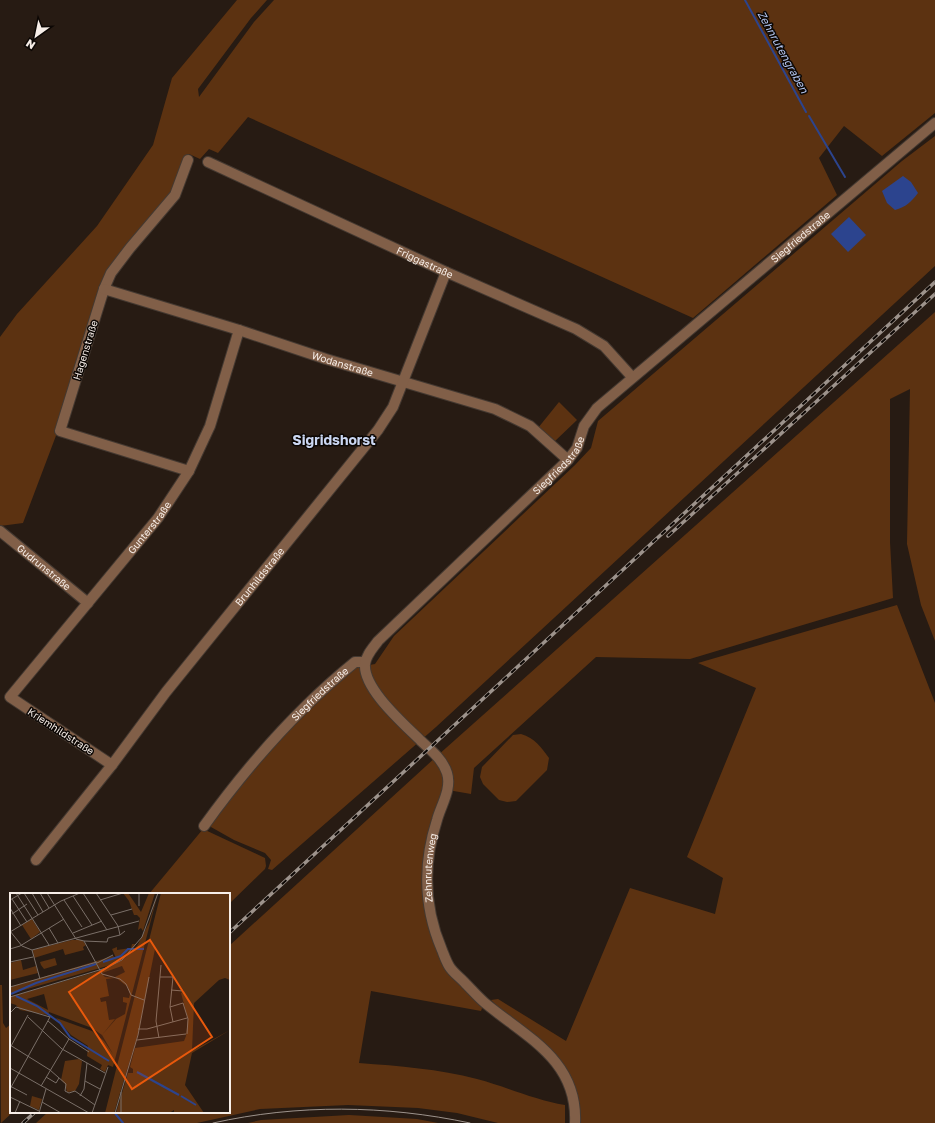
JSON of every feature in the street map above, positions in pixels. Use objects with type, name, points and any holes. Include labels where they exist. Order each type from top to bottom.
[{"type":"street","name":"Siegfriedstraße","points":[[204,826],[235,782],[282,729],[355,662],[365,662],[370,651],[378,641],[568,460],[577,448],[584,426],[597,408],[935,123]]},
{"type":"street","name":"Hagenstraße","points":[[188,160],[175,195],[111,273],[104,289],[60,431],[189,472]]},
{"type":"street","name":"Friggastraße","points":[[208,162],[446,272],[576,328],[604,346],[632,377]]},
{"type":"street","name":"Brunhildstraße","points":[[36,860],[112,765],[166,692],[378,430],[393,407],[446,272]]},
{"type":"street","name":"Wodanstraße","points":[[104,289],[495,409],[530,426],[568,460]]},
{"type":"street","name":"Gunterstraße","points":[[10,697],[158,518],[189,472],[210,426],[240,330]]},
{"type":"street","name":"Gudrunstraße","points":[[0,531],[88,603]]},
{"type":"street","name":"Zehnrutenweg","points":[[365,662],[366,677],[372,688],[436,756],[448,774],[448,790],[436,820],[428,858],[427,895],[434,932],[449,966],[484,1003],[536,1041],[551,1055],[565,1077],[571,1092],[575,1123]]},
{"type":"street","name":"Kriemhildstraße","points":[[10,697],[112,765]]},
{"type":"shaded area","points":[[237,0],[267,0],[251,18],[198,89],[199,97],[254,22],[274,0],[935,0],[935,113],[882,156],[844,126],[819,158],[837,195],[693,318],[248,117],[218,153],[209,149],[200,159],[189,154],[173,195],[108,274],[57,433],[23,523],[0,526],[0,337],[17,314],[97,226],[153,145],[172,78]]},
{"type":"shaded area","points":[[935,136],[935,266],[436,727],[272,870],[268,869],[271,860],[265,853],[234,840],[211,827],[210,822],[283,730],[353,668],[375,664],[394,636],[575,465],[591,448],[598,421],[902,161]]},
{"type":"shaded area","points":[[935,312],[935,641],[921,605],[907,544],[910,389],[890,399],[890,542],[893,598],[690,659],[596,657],[474,768],[471,794],[448,790],[437,820],[427,895],[449,966],[484,1003],[481,1011],[371,991],[359,1063],[434,1070],[488,1082],[543,1100],[565,1105],[565,1123],[498,1123],[457,1113],[418,1108],[348,1105],[260,1109],[197,1123],[36,1123],[47,1113],[230,1113],[230,945],[437,756]]},
{"type":"shaded area","points":[[559,402],[577,420],[554,442],[538,428]]},
{"type":"shaded area","points":[[897,605],[935,703],[935,1123],[579,1123],[569,1079],[491,1000],[498,999],[566,1041],[630,888],[715,914],[723,878],[687,857],[756,688],[698,663]]},
{"type":"shaded area","points":[[521,734],[534,740],[549,758],[547,770],[516,801],[507,802],[499,800],[483,784],[480,777],[482,767],[513,735]]},
{"type":"shaded area","points":[[203,829],[265,858],[265,869],[230,903],[230,893],[150,893]]},
{"type":"shaded area","points":[[0,985],[2,985],[3,1023],[6,1028],[10,1025],[10,1113],[12,1113],[1,1123]]},
{"type":"shaded area","points":[[349,1115],[417,1119],[438,1123],[248,1123],[261,1120]]},
{"type":"water","points":[[903,176],[911,182],[918,193],[908,204],[895,210],[887,203],[882,191]]},
{"type":"water","points":[[849,217],[866,235],[848,252],[831,234]]},
{"type":"waterway","name":"Zehnrutengraben","points":[[745,0],[806,112]]},
{"type":"waterway","name":"Zehnrutengraben","points":[[809,116],[845,177]]},
{"type":"waterway","points":[[115,1113],[123,1123]]},
{"type":"tram line","points":[[213,1123],[277,1112],[342,1109],[406,1113],[470,1123]]},
{"type":"railway","points":[[230,932],[935,282]]},
{"type":"railway","points":[[668,536],[935,294]]},
{"type":"railway","points":[[23,1123],[34,1113]]},
{"type":"district","name":"Sigridshorst","points":[[334,440]]}]
